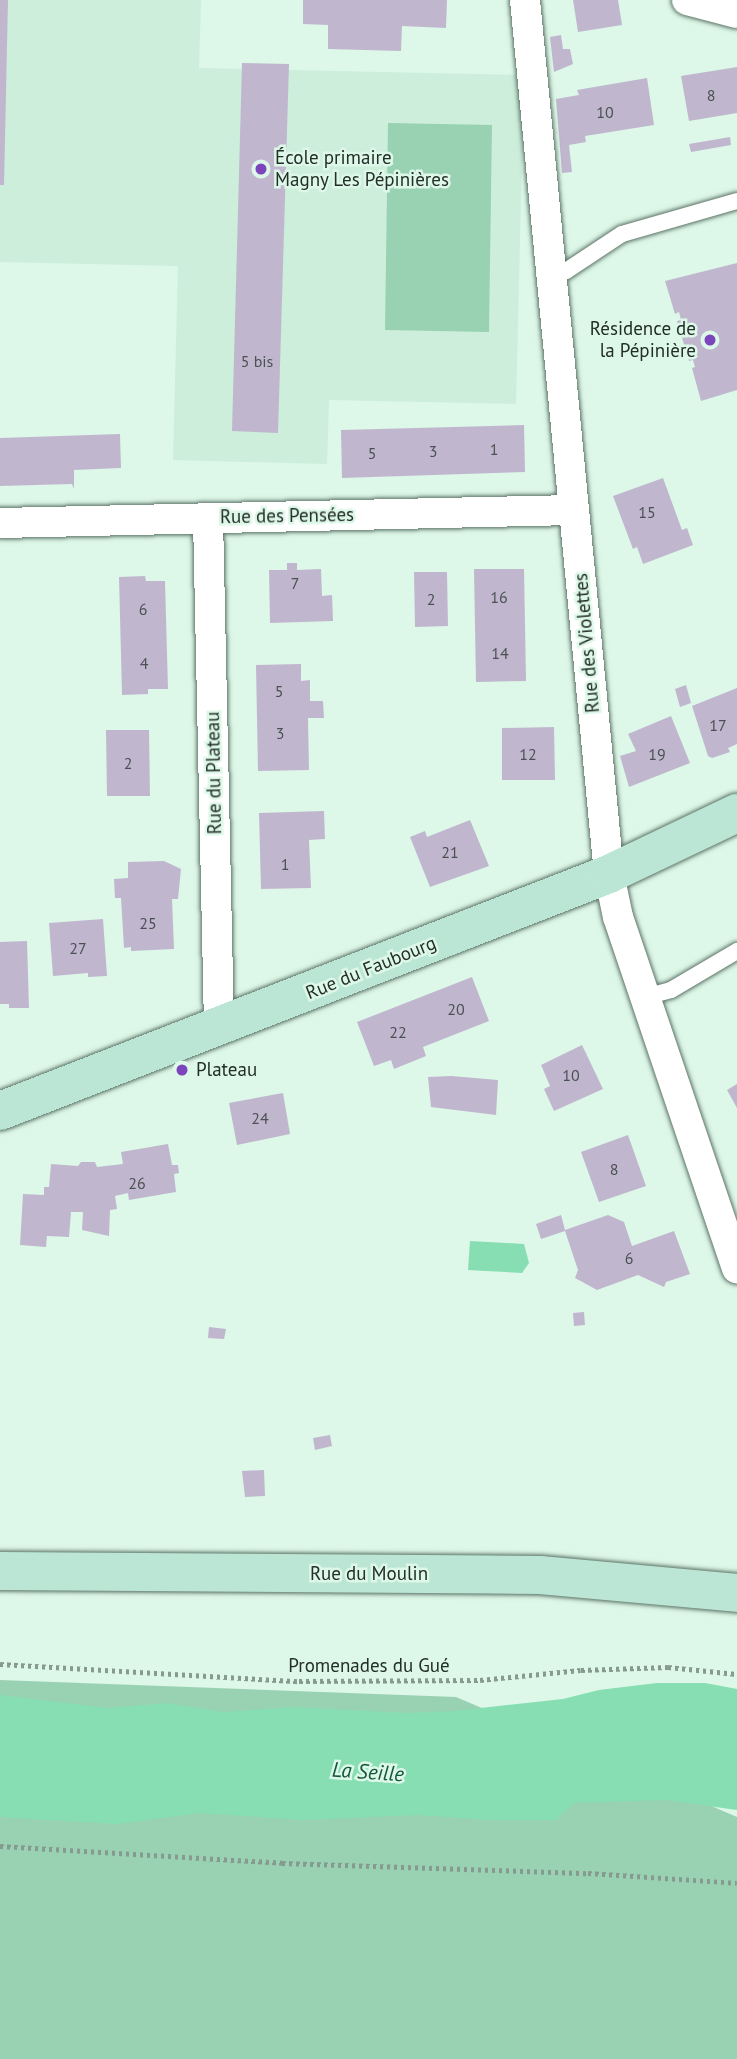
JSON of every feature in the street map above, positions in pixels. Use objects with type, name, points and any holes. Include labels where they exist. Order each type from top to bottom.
[{"type":"main road","name":"Rue du Faubourg","points":[[0,1111],[609,874],[737,813]]},
{"type":"main road","name":"Rue du Moulin","points":[[0,1571],[540,1574],[737,1593]]},
{"type":"street","name":"Rue des Violettes","points":[[525,0],[609,874],[618,917],[737,1268]]},
{"type":"street","points":[[687,0],[737,13]]},
{"type":"street","name":"Rue des Pensées","points":[[0,523],[574,510]]},
{"type":"street","name":"Rue du Plateau","points":[[208,518],[219,1028]]},
{"type":"lane","points":[[551,277],[566,271],[622,234],[737,201]]},
{"type":"lane","points":[[645,997],[671,990],[737,951]]},
{"type":"path","name":"Promenades du Gué","points":[[0,1664],[299,1681],[480,1680],[581,1670],[668,1667],[737,1674]]},
{"type":"path","points":[[0,1846],[282,1863],[588,1873],[737,1883]]},
{"type":"shaded area","name":"École primaire Magny Les Pépinières","points":[[0,0],[201,0],[199,68],[524,75],[516,404],[329,400],[327,464],[173,460],[178,266],[0,262]]},
{"type":"shaded area","points":[[388,123],[492,125],[489,332],[385,330]]},
{"type":"shaded area","points":[[0,1680],[456,1697],[737,1817],[737,2059],[0,2059]]},
{"type":"water","points":[[470,1241],[524,1244],[529,1263],[522,1273],[468,1270]]},
{"type":"water","name":"La Seille","points":[[657,1683],[705,1683],[737,1689],[737,1810],[665,1800],[574,1803],[556,1820],[488,1820],[417,1815],[304,1820],[199,1813],[117,1824],[0,1817],[0,1695],[108,1708],[167,1703],[223,1712],[293,1707],[407,1713],[453,1711],[563,1699],[599,1690]]},
{"type":"building","points":[[0,0],[8,0],[4,185],[0,185]]},
{"type":"building","points":[[303,0],[447,0],[446,28],[402,26],[401,51],[328,49],[328,25],[303,24]]},
{"type":"building","points":[[573,0],[618,0],[622,25],[578,32]]},
{"type":"building","points":[[561,35],[563,49],[570,49],[573,64],[554,72],[550,37]]},
{"type":"building","points":[[242,63],[289,64],[278,433],[232,431]]},
{"type":"building","points":[[737,67],[737,113],[689,121],[681,76]]},
{"type":"building","points":[[647,78],[654,125],[585,136],[586,142],[569,145],[572,172],[562,173],[556,99],[579,95],[577,90]]},
{"type":"building","points":[[730,137],[731,145],[691,152],[689,144]]},
{"type":"building","name":"Résidence de la Pépinière","points":[[737,263],[737,390],[701,401],[692,368],[695,367],[693,360],[689,361],[677,321],[681,320],[679,312],[675,314],[665,281]]},
{"type":"building","points":[[524,425],[525,472],[342,478],[341,430]]},
{"type":"building","points":[[120,434],[121,468],[74,470],[74,489],[72,484],[0,486],[0,438]]},
{"type":"building","points":[[663,478],[682,530],[687,528],[693,545],[643,564],[637,547],[633,549],[613,496]]},
{"type":"building","points":[[287,563],[297,563],[297,570],[321,569],[322,596],[332,595],[333,621],[270,623],[269,570],[287,570]]},
{"type":"building","points":[[474,569],[524,569],[526,681],[476,682]]},
{"type":"building","points":[[414,572],[447,572],[448,626],[415,627]]},
{"type":"building","points":[[145,576],[146,581],[165,581],[168,689],[148,689],[148,694],[122,695],[119,577]]},
{"type":"building","points":[[301,664],[301,681],[310,680],[310,701],[323,701],[324,718],[308,718],[309,770],[258,771],[256,665]]},
{"type":"building","points":[[686,685],[691,703],[680,707],[675,689]]},
{"type":"building","points":[[737,688],[737,744],[728,748],[730,752],[712,758],[708,756],[692,706]]},
{"type":"building","points":[[671,716],[690,763],[629,787],[620,756],[636,751],[628,734]]},
{"type":"building","points":[[554,727],[555,780],[502,780],[502,728]]},
{"type":"building","points":[[106,730],[149,730],[150,796],[107,796]]},
{"type":"building","points":[[324,811],[325,839],[309,840],[311,888],[261,889],[259,813]]},
{"type":"building","points":[[470,820],[489,866],[430,887],[410,837],[425,831],[427,837]]},
{"type":"building","points":[[164,861],[181,869],[178,899],[172,899],[174,949],[131,951],[131,947],[124,948],[121,898],[115,898],[114,879],[128,878],[128,862]]},
{"type":"building","points":[[103,919],[107,976],[88,977],[88,973],[53,976],[49,923]]},
{"type":"building","points":[[27,941],[29,1008],[9,1008],[9,1004],[0,1004],[0,942]]},
{"type":"building","points":[[472,977],[489,1021],[423,1047],[426,1056],[394,1069],[391,1060],[374,1066],[357,1022]]},
{"type":"building","points":[[582,1045],[603,1089],[554,1111],[544,1089],[550,1086],[541,1065]]},
{"type":"building","points":[[428,1077],[498,1080],[496,1115],[431,1107]]},
{"type":"building","points":[[737,1084],[737,1108],[727,1090]]},
{"type":"building","points":[[283,1093],[290,1134],[237,1145],[229,1103]]},
{"type":"building","points":[[628,1135],[646,1186],[599,1202],[581,1152]]},
{"type":"building","points":[[168,1144],[172,1165],[178,1165],[179,1173],[174,1174],[176,1192],[129,1200],[128,1193],[115,1196],[117,1209],[110,1210],[109,1236],[82,1230],[83,1212],[71,1212],[69,1237],[47,1236],[46,1247],[20,1245],[23,1194],[44,1195],[44,1187],[49,1187],[51,1164],[78,1166],[81,1162],[95,1162],[97,1167],[123,1164],[121,1152]]},
{"type":"building","points":[[561,1215],[565,1230],[608,1215],[624,1222],[632,1246],[674,1231],[690,1274],[666,1282],[664,1287],[638,1275],[597,1290],[575,1278],[578,1270],[565,1231],[541,1239],[536,1224]]},
{"type":"building","points":[[584,1312],[585,1325],[574,1326],[573,1313]]},
{"type":"building","points":[[209,1327],[226,1329],[224,1339],[208,1338]]},
{"type":"building","points":[[330,1435],[332,1446],[315,1450],[313,1438]]},
{"type":"building","points":[[264,1470],[265,1496],[245,1497],[242,1471]]},
{"type":"place","name":"École primaire Magny Les Pépinières","points":[[261,169]]},
{"type":"place","name":"Résidence de la Pépinière","points":[[710,340]]},
{"type":"place","name":"Plateau","points":[[182,1070]]}]
